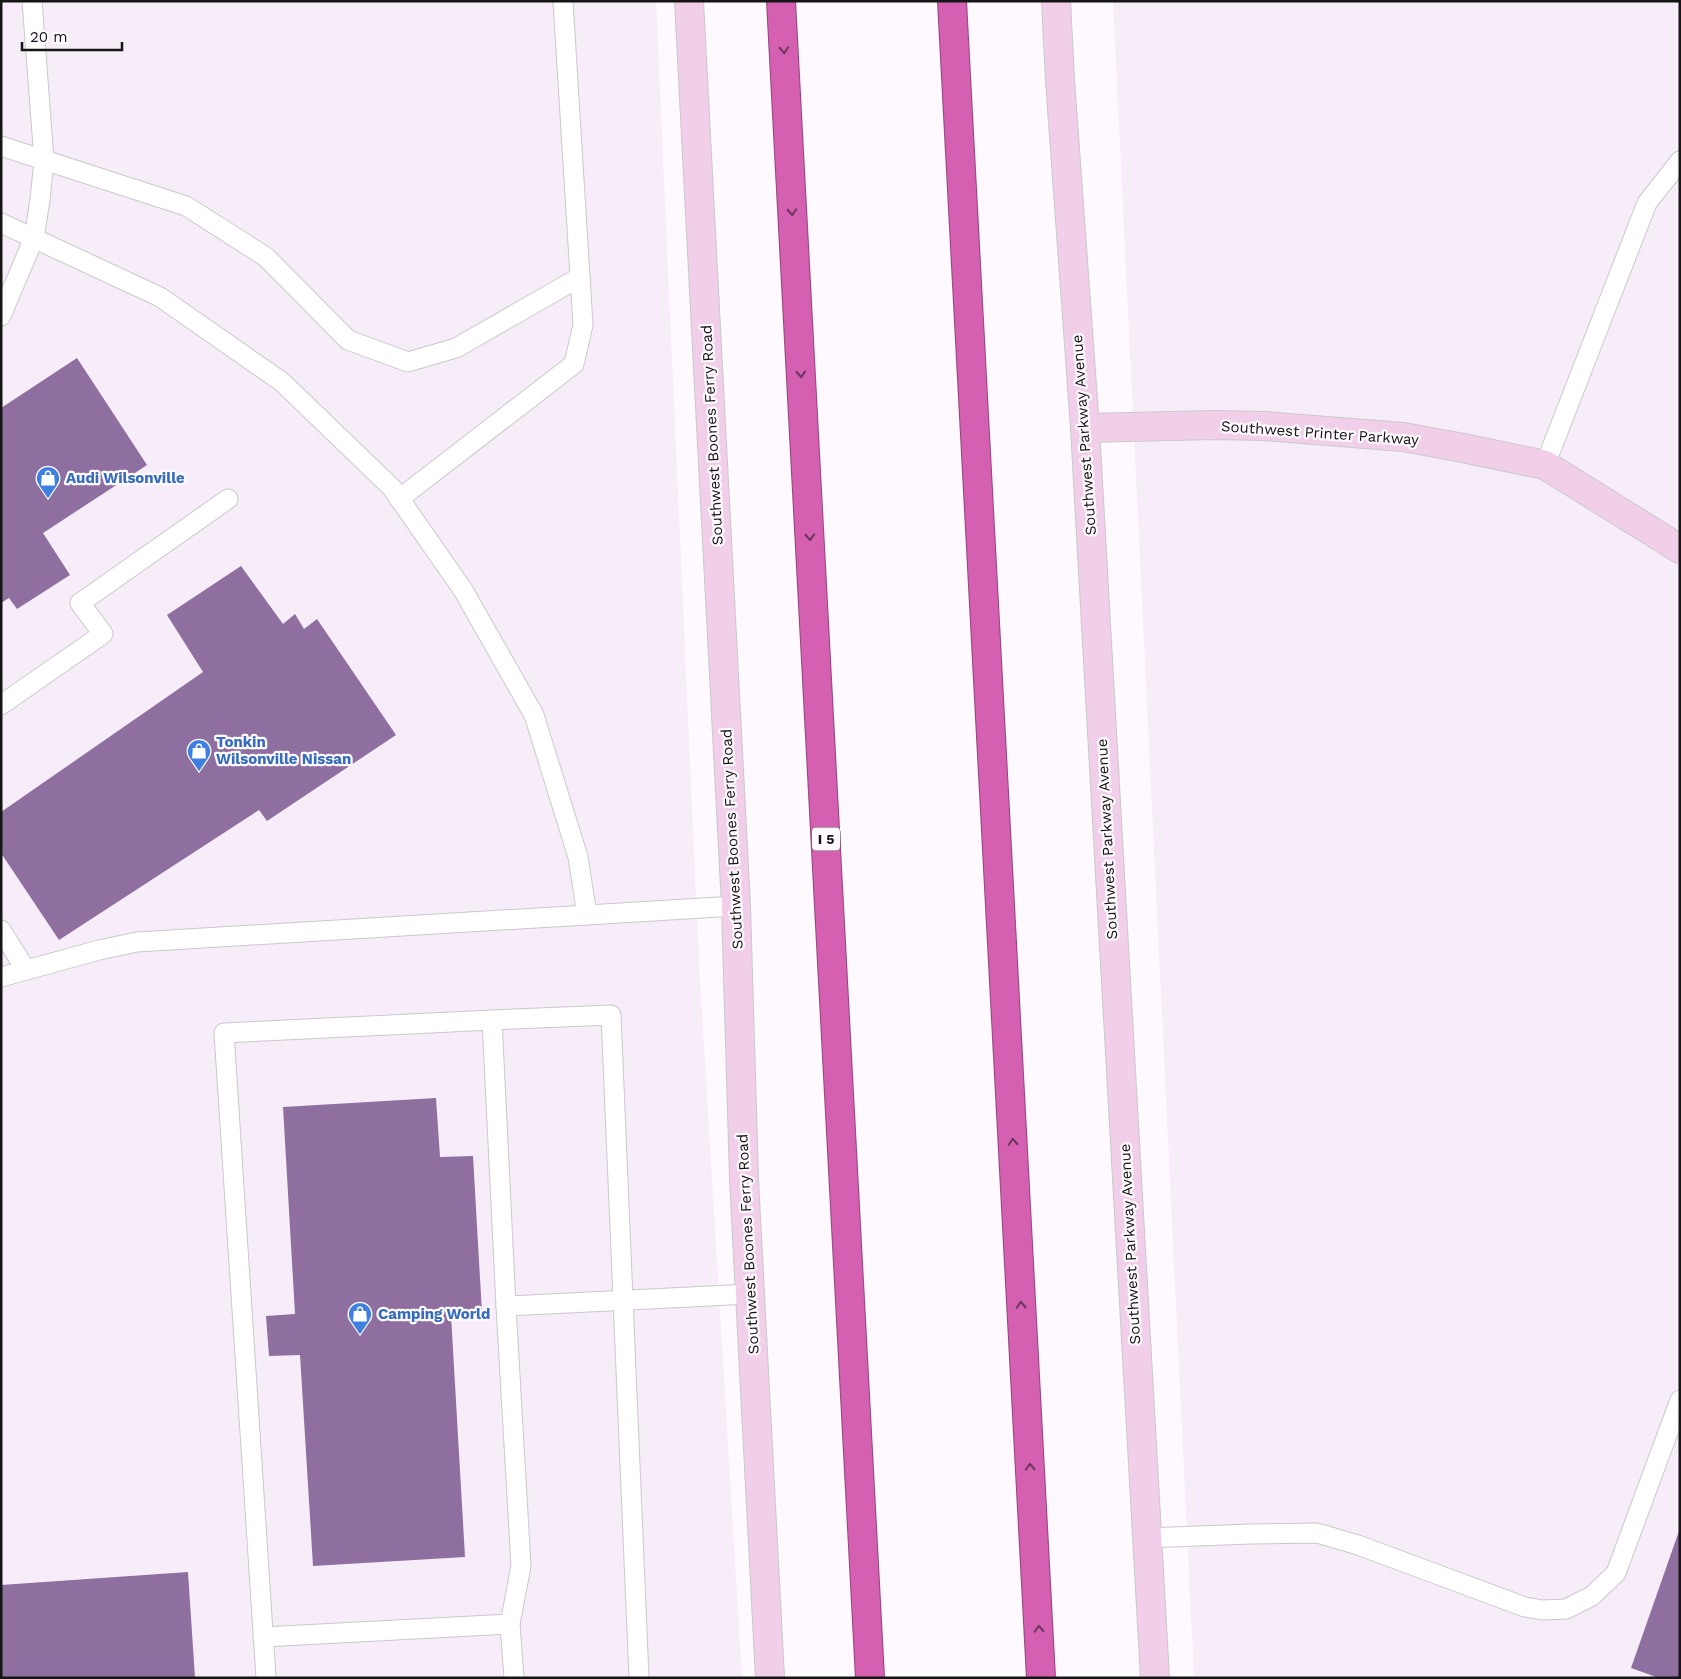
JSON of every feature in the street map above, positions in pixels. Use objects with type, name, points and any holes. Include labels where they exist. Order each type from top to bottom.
[{"type":"highway","name":"I 5","points":[[781,1],[870,1678]]},
{"type":"highway","points":[[952,1],[1041,1678]]},
{"type":"street","name":"Southwest Boones Ferry Road","points":[[689,1],[736,906],[744,1179],[770,1678]]},
{"type":"street","name":"Southwest Parkway Avenue","points":[[1056,1],[1085,428],[1155,1678]]},
{"type":"street","name":"Southwest Printer Parkway","points":[[1085,428],[1264,426],[1403,437],[1545,466],[1680,549]]},
{"type":"lane","points":[[1,316],[34,238],[44,160],[32,1]]},
{"type":"lane","points":[[399,499],[574,364],[583,325],[563,1]]},
{"type":"lane","points":[[1,146],[186,206],[266,257],[348,340],[408,362],[456,348],[580,277]]},
{"type":"lane","points":[[1545,466],[1647,203],[1680,160]]},
{"type":"lane","points":[[1,223],[160,297],[282,382],[392,488],[463,590],[534,715],[578,857],[587,915]]},
{"type":"lane","points":[[1,705],[103,634],[80,603],[228,499]]},
{"type":"lane","points":[[1,977],[99,950],[137,942],[736,906]]},
{"type":"lane","points":[[1,930],[26,970]]},
{"type":"lane","points":[[266,1678],[224,1033],[611,1015],[638,1678]]},
{"type":"lane","points":[[492,1020],[521,1566],[510,1624],[514,1678]]},
{"type":"lane","points":[[506,1306],[750,1294]]},
{"type":"lane","points":[[1146,1538],[1317,1533],[1358,1545],[1525,1607],[1543,1610],[1566,1609],[1592,1596],[1616,1573],[1680,1400]]},
{"type":"lane","points":[[264,1637],[510,1624]]},
{"type":"shaded area","points":[[1,1],[656,1],[699,963],[742,1678],[1,1678]]},
{"type":"shaded area","points":[[1113,1],[1680,1],[1680,1678],[1194,1678]]},
{"type":"building","name":"Audi Wilsonville","points":[[77,358],[147,465],[43,533],[70,575],[17,609],[9,598],[1,603],[1,408]]},
{"type":"building","name":"Tonkin Wilsonville Nissan","points":[[241,566],[283,624],[295,614],[304,629],[317,619],[396,735],[267,821],[259,810],[59,940],[1,853],[1,812],[203,672],[167,615]]},
{"type":"building","name":"Camping World","points":[[436,1098],[440,1157],[473,1156],[482,1313],[451,1315],[465,1557],[313,1566],[300,1355],[269,1356],[266,1316],[295,1314],[283,1107]]},
{"type":"building","points":[[1679,1531],[1680,1678],[1659,1678],[1631,1668]]},
{"type":"building","points":[[188,1572],[195,1678],[1,1678],[1,1585]]},
{"type":"place","name":"Audi Wilsonville","points":[[48,499]]},
{"type":"place","name":"Tonkin Wilsonville Nissan","points":[[199,772]]},
{"type":"place","name":"Camping World","points":[[360,1335]]}]
